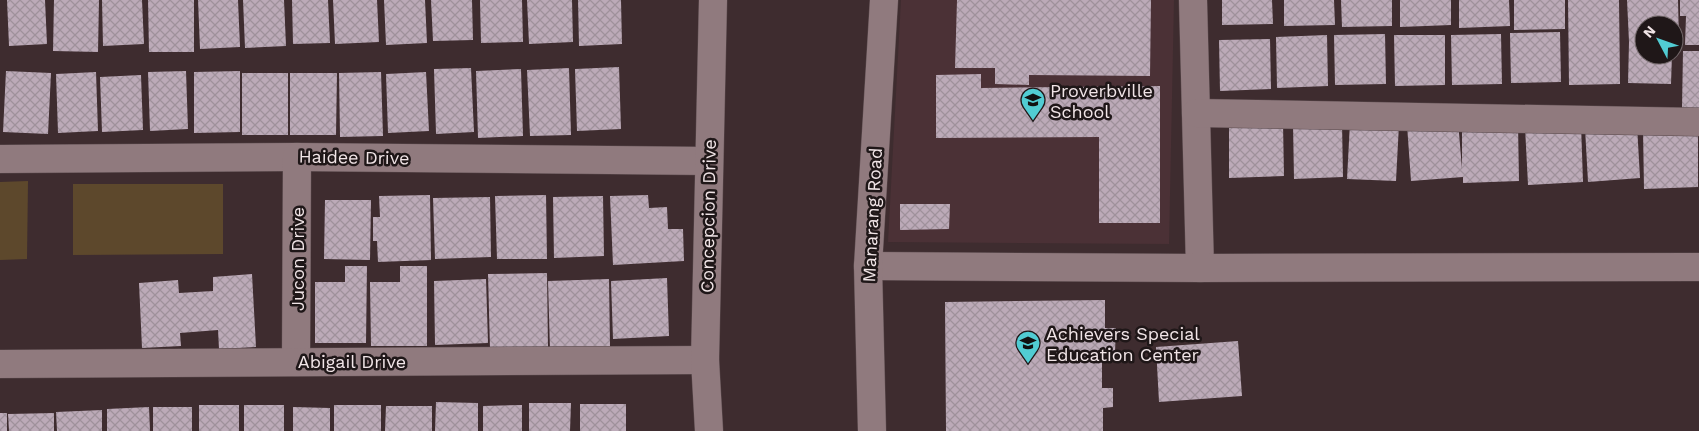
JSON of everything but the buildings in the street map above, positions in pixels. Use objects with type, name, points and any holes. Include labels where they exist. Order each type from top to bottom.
[{"type":"street","name":"Concepcion Drive","points":[[709,431],[705,360],[712,0]]},
{"type":"street","name":"Manarang Road","points":[[872,431],[868,266],[884,0]]},
{"type":"street","points":[[1193,0],[1200,268]]},
{"type":"street","points":[[1196,113],[1699,122]]},
{"type":"street","name":"Haidee Drive","points":[[0,159],[297,157],[709,161]]},
{"type":"street","name":"Jucon Drive","points":[[296,362],[297,157]]},
{"type":"street","points":[[868,266],[1200,268],[1699,267]]},
{"type":"street","name":"Abigail Drive","points":[[0,364],[705,360]]},
{"type":"shaded area","name":"Proverbville School","points":[[901,0],[1174,0],[1169,244],[888,242]]},
{"type":"shaded area","points":[[28,181],[27,259],[0,260],[0,182]]},
{"type":"shaded area","points":[[73,184],[223,184],[223,254],[73,255]]},
{"type":"place","name":"Proverbville School","points":[[1033,121]]},
{"type":"place","name":"Achievers Special Education Center","points":[[1028,364]]}]
